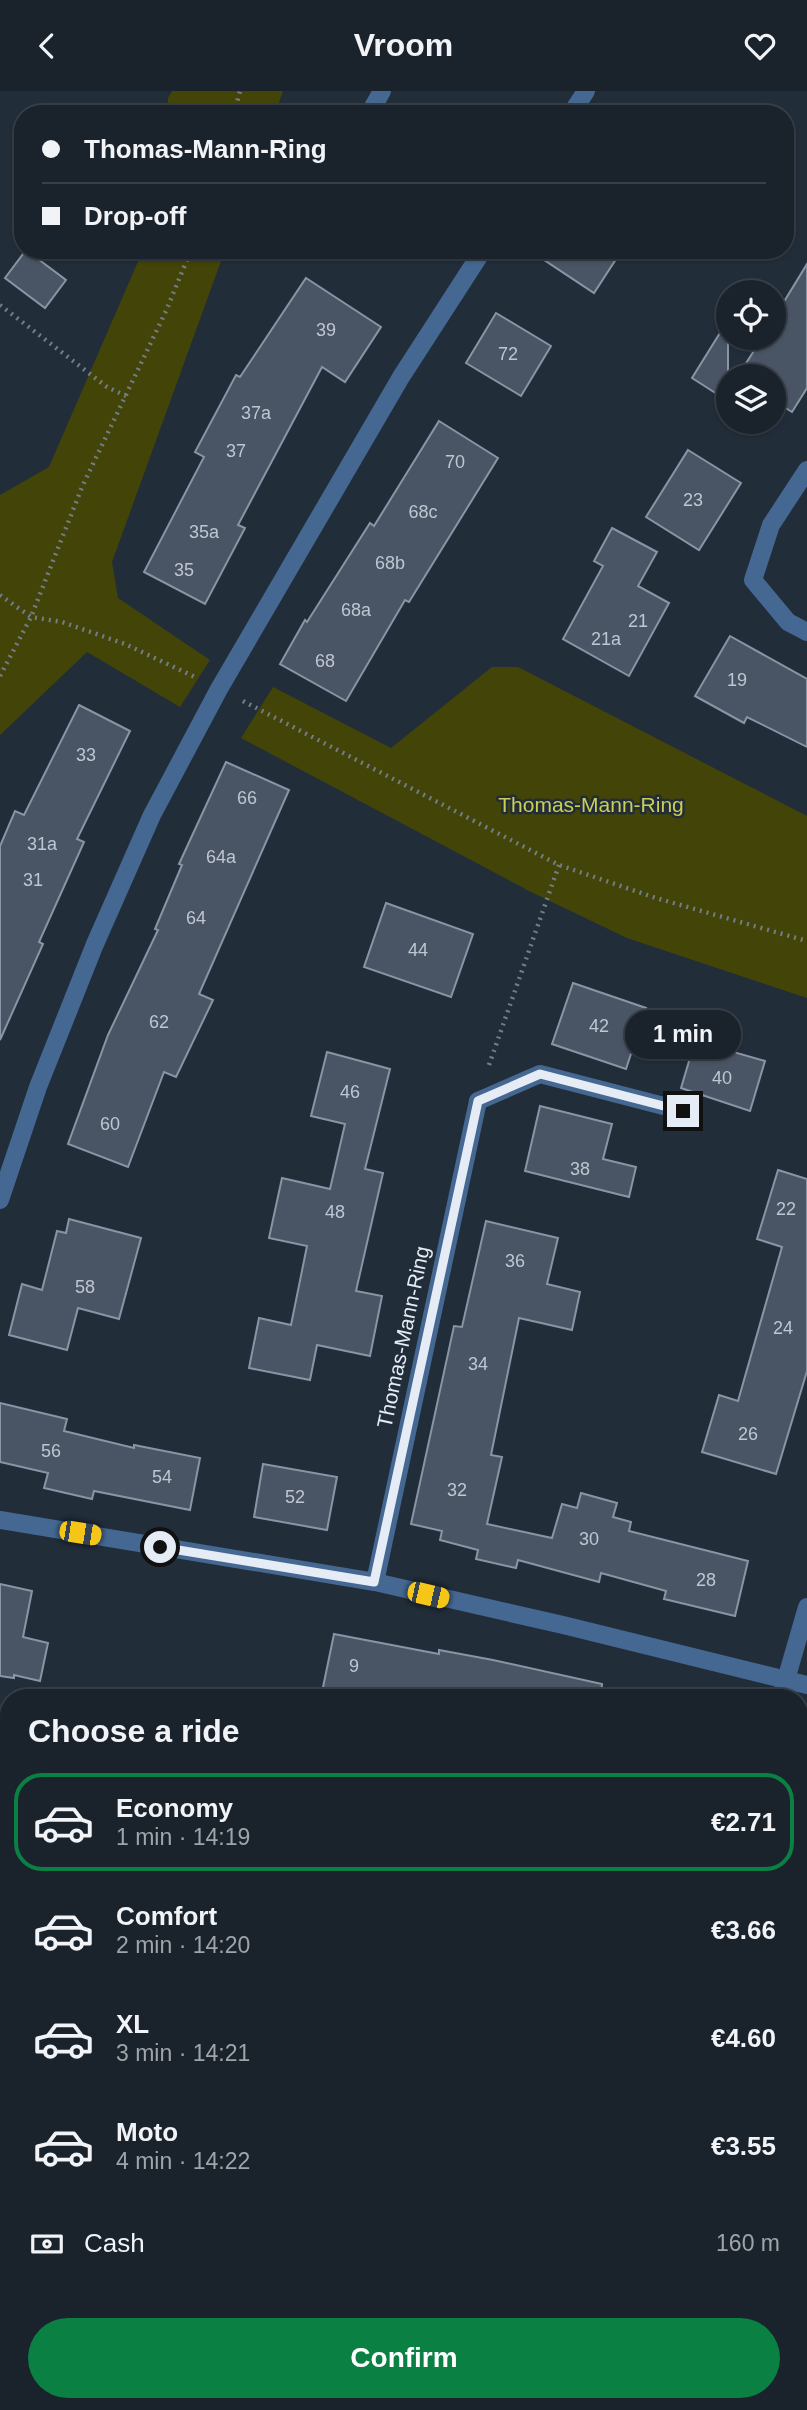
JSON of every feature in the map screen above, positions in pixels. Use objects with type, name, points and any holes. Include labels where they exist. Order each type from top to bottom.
[{"type":"street","points":[[0,1200],[38,1087],[95,944],[152,815],[219,689],[401,377],[477,259]]},
{"type":"street","points":[[807,470],[771,525],[753,580],[788,622],[807,632]]},
{"type":"street","points":[[478,1101],[540,1074],[683,1111]]},
{"type":"street","name":"Thomas-Mann-Ring","points":[[374,1582],[478,1101]]},
{"type":"street","points":[[0,1520],[374,1582],[807,1685]]},
{"type":"street","points":[[784,1689],[807,1607]]},
{"type":"path","points":[[0,676],[31,617],[82,487],[166,311],[187,259]]},
{"type":"path","points":[[0,305],[107,387],[126,396]]},
{"type":"path","points":[[0,595],[31,617],[62,622],[125,644],[219,689],[559,865],[656,898],[807,941]]},
{"type":"path","points":[[478,1101],[559,865]]},
{"type":"green space","points":[[172,91],[283,91],[278,105],[168,105]]},
{"type":"green space","points":[[139,259],[222,259],[112,562],[118,598],[210,660],[180,707],[87,652],[0,735],[0,495],[49,467]]},
{"type":"green space","points":[[492,667],[518,667],[807,816],[807,998],[627,938],[531,892],[241,738],[273,687],[391,748]]},
{"type":"building","points":[[19,259],[38,259],[66,280],[45,308],[5,278]]},
{"type":"building","points":[[543,259],[616,259],[594,293]]},
{"type":"building","points":[[807,264],[807,388],[792,412],[786,408],[786,364],[746,364],[754,350],[786,350],[786,298]]},
{"type":"building","points":[[306,278],[381,327],[345,382],[322,367],[238,525],[245,528],[205,604],[144,572],[204,457],[195,452],[236,375],[240,377]]},
{"type":"building","points":[[496,313],[551,346],[521,396],[466,363]]},
{"type":"building","points":[[716,339],[716,350],[728,350],[728,364],[716,364],[716,393],[692,378]]},
{"type":"building","points":[[439,421],[498,458],[409,602],[405,600],[346,701],[280,664],[305,620],[307,622],[370,523],[374,526]]},
{"type":"building","points":[[688,450],[741,483],[699,550],[646,517]]},
{"type":"building","points":[[612,528],[657,552],[638,586],[669,603],[629,676],[563,639],[603,566],[594,561]]},
{"type":"building","points":[[730,636],[807,679],[807,747],[747,717],[744,723],[695,696]]},
{"type":"building","points":[[79,705],[130,731],[77,839],[84,842],[39,942],[43,944],[0,1040],[0,846],[15,811],[24,815]]},
{"type":"building","points":[[226,762],[289,790],[199,994],[213,1000],[176,1077],[164,1072],[128,1167],[68,1144],[108,1035],[158,930],[155,929],[182,865],[179,864]]},
{"type":"building","points":[[386,903],[473,934],[451,997],[364,967]]},
{"type":"building","points":[[573,983],[646,1008],[626,1069],[552,1044]]},
{"type":"building","points":[[695,1041],[765,1061],[750,1111],[681,1088]]},
{"type":"building","points":[[327,1052],[390,1069],[365,1169],[383,1173],[356,1291],[382,1296],[370,1356],[317,1345],[310,1380],[249,1368],[259,1318],[291,1325],[307,1246],[269,1238],[282,1178],[330,1189],[345,1124],[311,1116]]},
{"type":"building","points":[[540,1106],[612,1124],[603,1159],[636,1167],[629,1197],[525,1171]]},
{"type":"building","points":[[778,1170],[807,1179],[807,1371],[776,1474],[702,1452],[719,1395],[738,1401],[782,1247],[757,1239]]},
{"type":"building","points":[[69,1219],[141,1238],[119,1319],[78,1308],[67,1350],[9,1335],[22,1284],[42,1290],[57,1231],[66,1233]]},
{"type":"building","points":[[486,1221],[558,1238],[547,1284],[580,1292],[572,1330],[519,1318],[491,1455],[502,1457],[487,1524],[552,1538],[562,1504],[577,1508],[581,1493],[617,1503],[613,1517],[631,1522],[629,1531],[748,1561],[735,1616],[664,1599],[666,1591],[601,1573],[599,1582],[518,1560],[516,1568],[476,1559],[478,1550],[440,1540],[442,1531],[411,1524],[454,1326],[462,1327]]},
{"type":"building","points":[[0,1403],[67,1419],[64,1431],[134,1448],[134,1445],[200,1458],[190,1510],[94,1491],[92,1499],[44,1488],[48,1473],[0,1462]]},
{"type":"building","points":[[263,1464],[337,1477],[327,1530],[254,1517]]},
{"type":"building","points":[[0,1584],[32,1591],[23,1637],[48,1643],[40,1681],[14,1675],[14,1678],[0,1676]]},
{"type":"building","points":[[334,1634],[439,1654],[439,1650],[493,1660],[602,1684],[602,1689],[323,1689]]},
{"type":"route","points":[[160,1547],[374,1582],[478,1101],[540,1074],[683,1111]]}]
